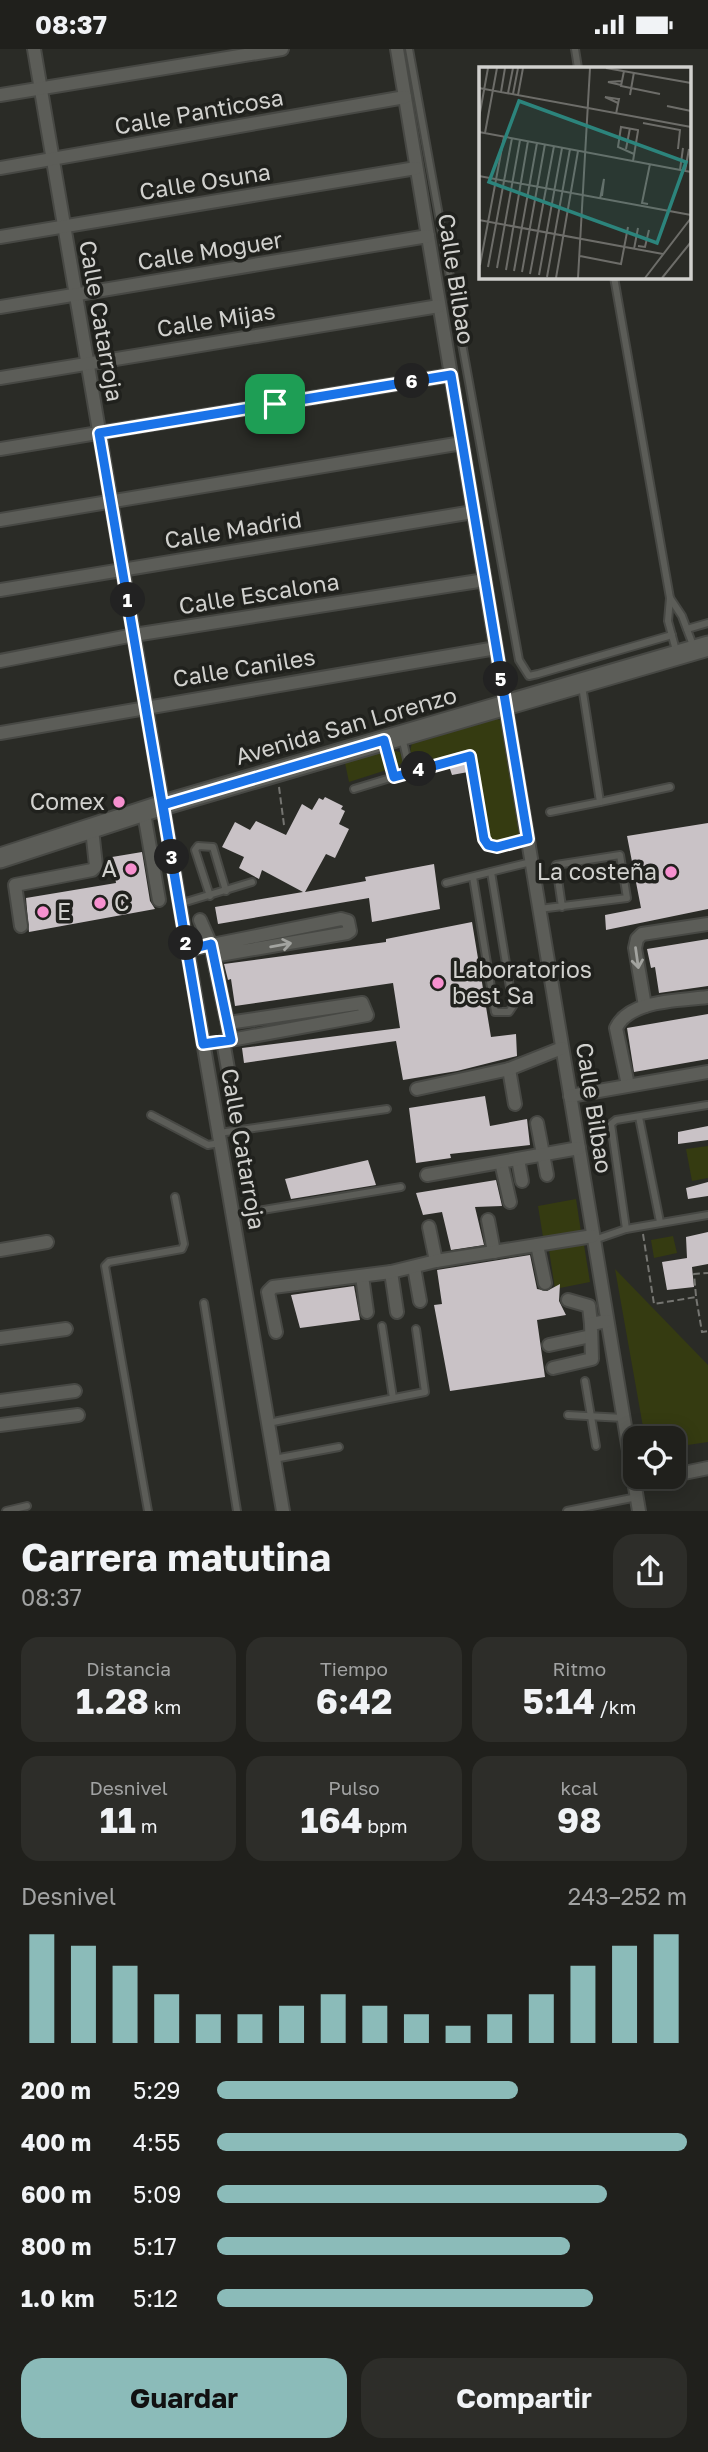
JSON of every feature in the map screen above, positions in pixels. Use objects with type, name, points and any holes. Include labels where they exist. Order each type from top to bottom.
[{"type":"main road","name":"Avenida San Lorenzo","points":[[0,858],[163,805],[694,650]]},
{"type":"street","name":"Calle Catarroja","points":[[34,49],[283,1510]]},
{"type":"street","points":[[0,95],[282,49]]},
{"type":"street","name":"Calle Bilbao","points":[[397,49],[625,1426]]},
{"type":"street","name":"Calle Panticosa","points":[[0,167],[405,97]]},
{"type":"street","name":"Calle Osuna","points":[[0,237],[416,168]]},
{"type":"street","name":"Calle Moguer","points":[[0,307],[428,236]]},
{"type":"street","name":"Calle Mijas","points":[[0,378],[439,306]]},
{"type":"street","points":[[0,450],[451,375]]},
{"type":"street","points":[[0,520],[110,499],[462,443]]},
{"type":"street","name":"Calle Madrid","points":[[0,590],[473,512]]},
{"type":"street","name":"Calle Escalona","points":[[0,661],[134,635],[485,580]]},
{"type":"street","name":"Calle Caniles","points":[[0,733],[496,648]]},
{"type":"street","points":[[144,813],[159,900]]},
{"type":"street","points":[[21,926],[15,885],[92,870],[96,866],[92,829]]},
{"type":"street","points":[[187,950],[213,950],[350,931],[348,921],[341,919],[213,950]]},
{"type":"street","points":[[200,920],[213,950],[228,1023],[228,1069]]},
{"type":"street","points":[[645,1006],[635,948],[636,939],[642,934],[708,924]]},
{"type":"street","points":[[628,1085],[617,1028],[628,1012],[645,1006],[708,997]]},
{"type":"street","points":[[203,1044],[364,1018],[367,1015],[362,1003],[228,1023]]},
{"type":"street","points":[[417,1089],[509,1069],[562,1048]]},
{"type":"street","points":[[509,1069],[515,1104]]},
{"type":"street","points":[[570,1096],[708,1072]]},
{"type":"street","points":[[537,1123],[547,1175]]},
{"type":"street","points":[[427,1175],[579,1148]]},
{"type":"street","points":[[518,1159],[522,1181]]},
{"type":"street","points":[[501,1162],[510,1202]]},
{"type":"street","points":[[488,1220],[494,1252]]},
{"type":"street","points":[[429,1227],[436,1261]]},
{"type":"street","points":[[276,1332],[269,1289],[391,1272],[436,1261],[594,1238]]},
{"type":"street","points":[[0,1250],[47,1242]]},
{"type":"street","points":[[537,1245],[545,1283]]},
{"type":"street","points":[[414,1267],[420,1301]]},
{"type":"street","points":[[391,1272],[397,1312]]},
{"type":"street","points":[[362,1276],[367,1313]]},
{"type":"street","points":[[553,1368],[592,1359],[589,1305],[568,1300]]},
{"type":"street","points":[[550,1345],[607,1321]]},
{"type":"street","points":[[0,1338],[66,1329]]},
{"type":"street","points":[[0,1401],[75,1391]]},
{"type":"street","points":[[0,1425],[78,1415]]},
{"type":"street","points":[[686,1473],[708,1468]]},
{"type":"street","name":"Calle Bilbao","points":[[635,1489],[639,1510]]},
{"type":"lane","points":[[409,49],[523,671],[529,675],[538,674],[672,635]]},
{"type":"lane","points":[[575,49],[578,67]]},
{"type":"lane","points":[[614,278],[670,598],[668,621],[672,635],[694,650]]},
{"type":"lane","points":[[670,598],[687,629],[694,650]]},
{"type":"lane","points":[[687,629],[708,624]]},
{"type":"lane","points":[[581,684],[600,802]]},
{"type":"lane","points":[[393,737],[410,772]]},
{"type":"lane","points":[[393,737],[394,777]]},
{"type":"lane","points":[[354,789],[470,756],[484,839],[488,845],[497,847],[528,839]]},
{"type":"lane","points":[[550,812],[670,787]]},
{"type":"lane","points":[[210,897],[195,857],[198,846],[213,847],[226,891]]},
{"type":"lane","points":[[539,909],[562,907],[627,898],[620,855],[556,865],[562,907]]},
{"type":"lane","points":[[446,883],[531,862]]},
{"type":"lane","points":[[473,877],[495,1012],[501,1014],[509,1012],[513,1006],[491,872]]},
{"type":"lane","points":[[180,904],[210,897],[252,881]]},
{"type":"lane","points":[[626,1229],[611,1124],[616,1120],[707,1105]]},
{"type":"lane","points":[[151,1115],[208,1145],[219,1138],[387,1109]]},
{"type":"lane","points":[[639,1117],[660,1222]]},
{"type":"lane","points":[[233,1215],[401,1187]]},
{"type":"lane","points":[[148,1510],[105,1266],[109,1262],[181,1249],[184,1244],[176,1197]]},
{"type":"lane","points":[[594,1238],[660,1222],[708,1215]]},
{"type":"lane","points":[[204,1303],[237,1510]]},
{"type":"lane","points":[[382,1326],[393,1398]]},
{"type":"lane","points":[[268,1423],[425,1392],[416,1329]]},
{"type":"lane","points":[[584,1381],[596,1446]]},
{"type":"lane","points":[[568,1415],[624,1418]]},
{"type":"lane","points":[[274,1459],[339,1447]]},
{"type":"lane","points":[[567,1510],[637,1497]]},
{"type":"lane","points":[[6,1510],[27,1506]]},
{"type":"path","points":[[274,772],[283,806],[284,825]]},
{"type":"path","points":[[642,1226],[654,1304],[696,1297]]},
{"type":"path","points":[[708,1273],[694,1274],[702,1332],[708,1331]]},
{"type":"green space","points":[[497,719],[502,721],[504,730],[521,831],[517,836],[491,841],[488,838],[475,755],[462,751],[417,764],[412,758],[411,750],[412,744]]},
{"type":"green space","points":[[390,750],[400,752],[403,761],[399,766],[349,782],[345,763]]},
{"type":"green space","points":[[708,1146],[708,1178],[692,1181],[686,1149]]},
{"type":"green space","points":[[576,1199],[581,1232],[543,1237],[538,1206]]},
{"type":"green space","points":[[673,1236],[677,1253],[654,1258],[651,1240]]},
{"type":"green space","points":[[584,1245],[590,1282],[555,1289],[549,1250]]},
{"type":"green space","points":[[615,1269],[708,1365],[708,1442],[686,1445],[686,1426],[643,1426]]},
{"type":"building","points":[[467,763],[468,772],[452,775],[449,766]]},
{"type":"building","points":[[325,797],[343,806],[341,809],[345,811],[339,824],[349,829],[335,858],[326,854],[305,892],[366,881],[365,877],[434,864],[440,909],[372,922],[369,898],[218,924],[215,907],[303,892],[262,870],[259,879],[239,868],[244,857],[222,847],[235,822],[250,830],[256,821],[286,835],[302,804],[312,810],[319,798],[323,800]]},
{"type":"building","name":"La costeña","points":[[708,823],[708,909],[606,930],[605,915],[641,908],[627,836]]},
{"type":"building","points":[[142,852],[150,901],[155,909],[29,932],[26,898],[116,883],[112,857]]},
{"type":"building","points":[[472,922],[491,1037],[516,1034],[517,1056],[457,1071],[403,1080],[396,1041],[244,1063],[242,1048],[400,1028],[393,983],[235,1006],[231,979],[228,980],[224,964],[386,942],[386,939]]},
{"type":"building","points":[[708,939],[708,986],[659,993],[655,967],[651,968],[647,949]]},
{"type":"building","points":[[708,1014],[708,1059],[634,1072],[627,1028]]},
{"type":"building","points":[[485,1096],[490,1126],[527,1119],[530,1145],[450,1154],[451,1158],[416,1163],[409,1108]]},
{"type":"building","points":[[708,1126],[708,1140],[678,1144],[678,1132]]},
{"type":"building","points":[[368,1160],[376,1185],[291,1199],[285,1179]]},
{"type":"building","points":[[496,1180],[502,1206],[475,1207],[484,1245],[451,1250],[442,1212],[423,1215],[416,1193]]},
{"type":"building","points":[[708,1182],[708,1196],[688,1199],[686,1188]]},
{"type":"building","points":[[708,1232],[708,1264],[692,1267],[694,1287],[667,1290],[662,1262],[687,1258],[686,1237]]},
{"type":"building","points":[[530,1255],[537,1289],[547,1291],[560,1284],[559,1301],[566,1315],[537,1320],[545,1377],[450,1391],[434,1305],[442,1304],[437,1270]]},
{"type":"building","points":[[354,1286],[360,1320],[300,1328],[291,1295]]},
{"type":"place","name":"Comex","points":[[119,802]]},
{"type":"place","name":"A","points":[[131,869]]},
{"type":"place","name":"La costeña","points":[[671,872]]},
{"type":"place","name":"C","points":[[100,903]]},
{"type":"place","name":"E","points":[[43,912]]},
{"type":"place","name":"Laboratorios best Sa","points":[[438,983]]},
{"type":"route","points":[[275,404],[99,433],[110,499],[134,635],[146,706],[163,805],[180,904],[187,950],[203,1044],[231,1040],[211,944],[187,950],[163,805],[384,740],[394,777],[470,756],[484,839],[488,845],[497,847],[528,839],[451,375],[275,404]]}]
